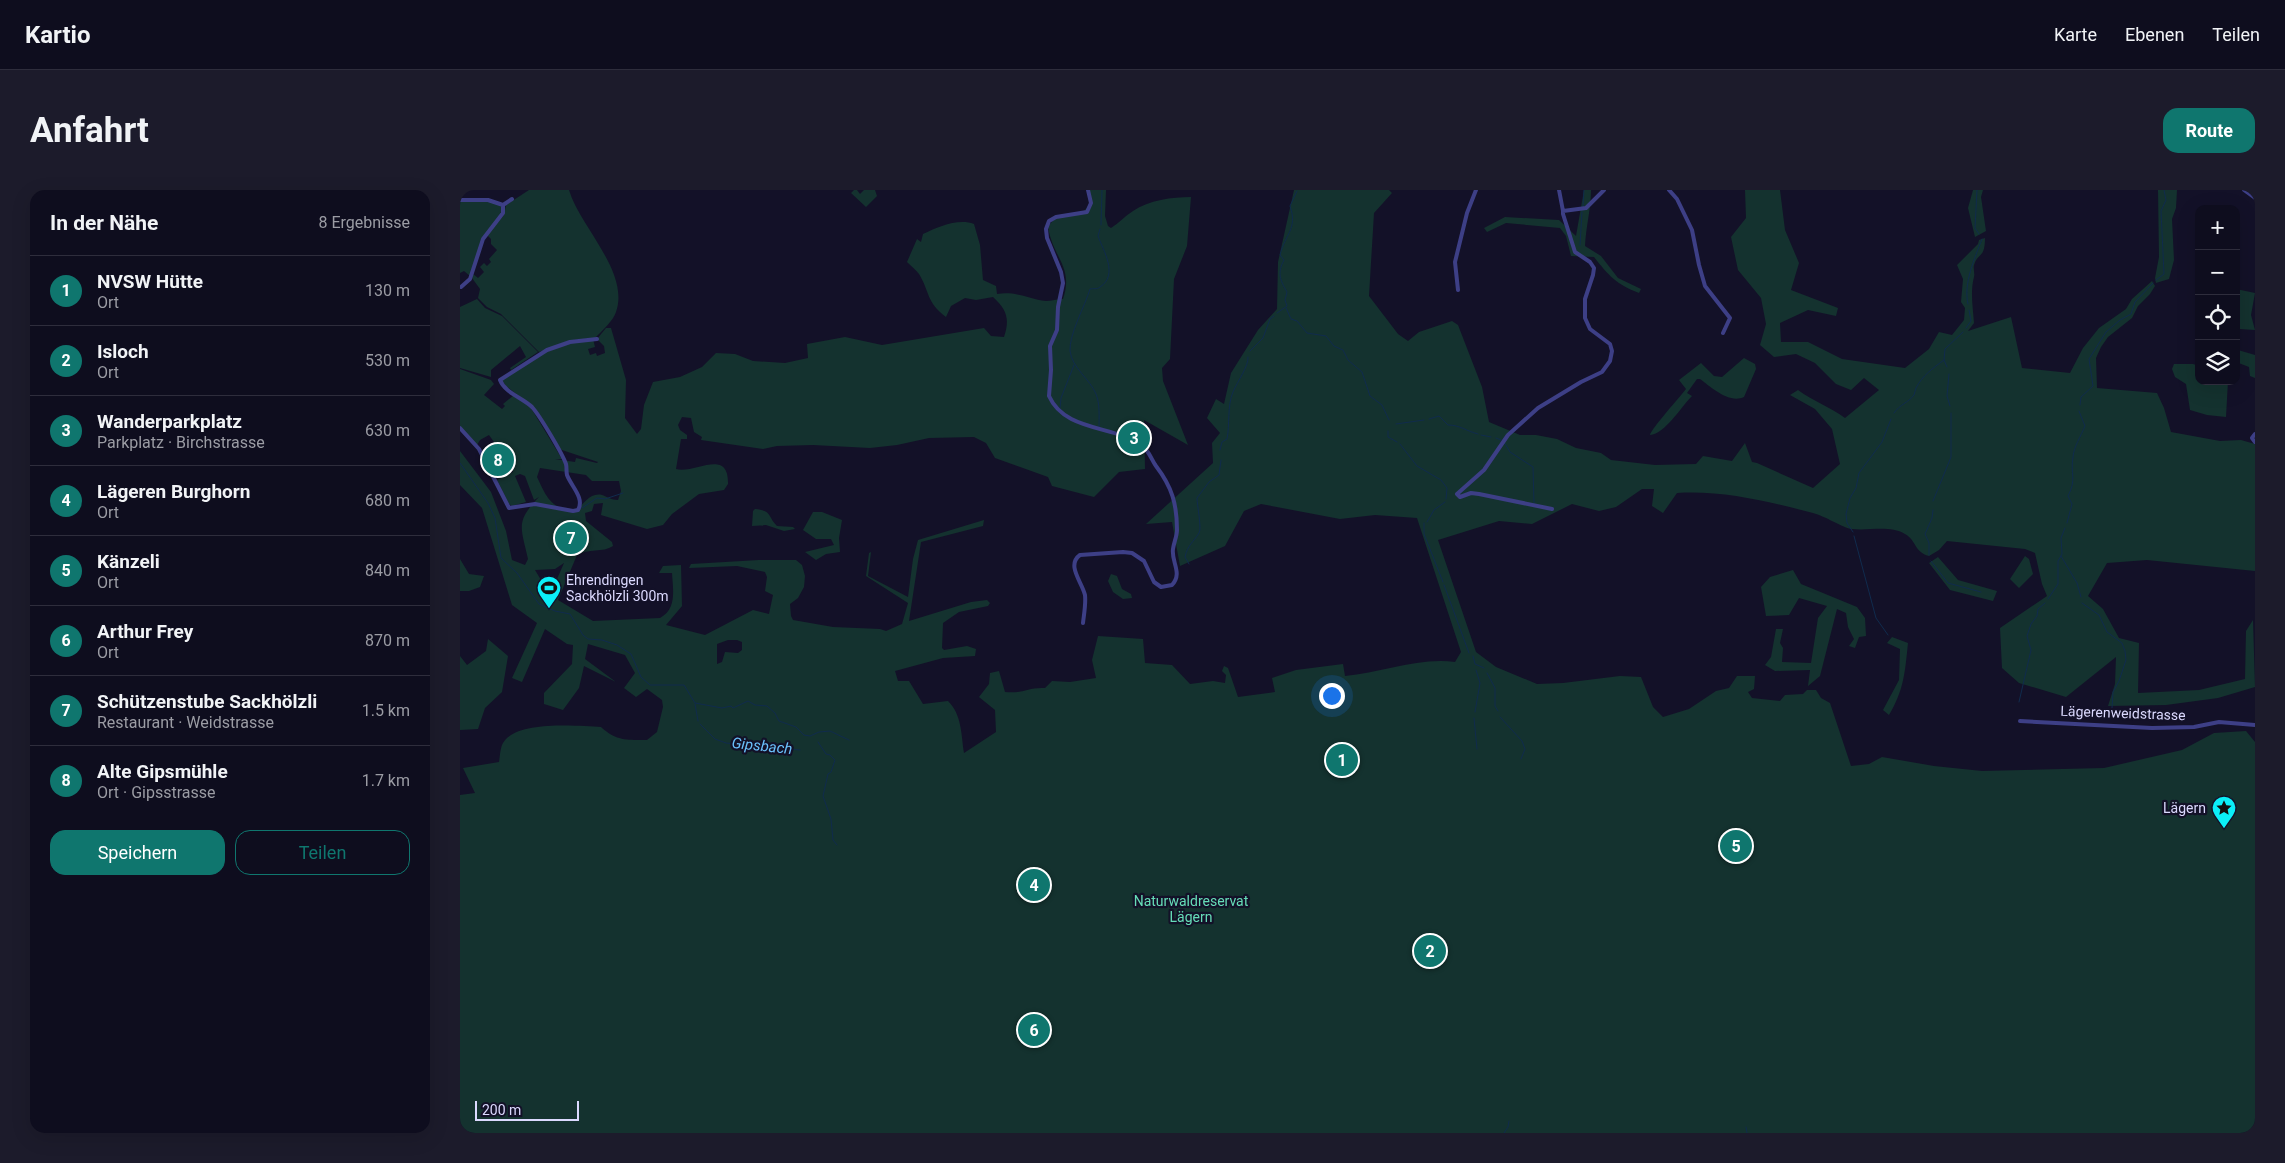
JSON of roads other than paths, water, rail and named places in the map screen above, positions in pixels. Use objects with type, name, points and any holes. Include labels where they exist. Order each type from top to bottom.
[{"type":"street","points":[[1083,623],[1085,595],[1074,566],[1080,555],[1130,552],[1143,560],[1157,585],[1169,587],[1176,579],[1177,569],[1173,549],[1177,530],[1172,493],[1169,484],[1150,458],[1147,450],[1132,440],[1072,418],[1059,410],[1049,396],[1050,346],[1057,330],[1058,307],[1064,283],[1046,238],[1046,229],[1049,221],[1056,216],[1087,212],[1091,203],[1088,190]]},
{"type":"street","points":[[1458,290],[1455,262],[1467,213],[1476,190]]},
{"type":"street","points":[[1552,509],[1476,493],[1460,497],[1456,495],[1460,489],[1486,468],[1508,435],[1538,408],[1581,382],[1602,372],[1610,361],[1612,351],[1610,344],[1590,329],[1584,315],[1585,299],[1594,268],[1590,262],[1575,252],[1564,221],[1559,190]]},
{"type":"street","points":[[1563,211],[1588,207],[1604,190]]},
{"type":"street","points":[[1670,190],[1692,230],[1699,266],[1707,289],[1730,318],[1722,333]]},
{"type":"street","points":[[2244,190],[2255,198]]},
{"type":"street","points":[[460,200],[488,200],[504,204],[512,199]]},
{"type":"street","points":[[461,287],[470,279],[483,239],[504,214],[504,204]]},
{"type":"street","points":[[460,428],[477,447],[509,508],[535,504],[572,511],[578,510],[580,504],[579,497],[533,408],[505,388],[500,380],[546,350],[570,342],[597,339]]},
{"type":"street","points":[[2255,434],[2252,438],[2255,442]]},
{"type":"street","name":"Lägerenweidstrasse","points":[[2020,721],[2152,728],[2188,727],[2219,722],[2255,725]]},
{"type":"waterway","points":[[1101,225],[1102,190]]},
{"type":"waterway","points":[[1583,206],[1584,190]]},
{"type":"waterway","points":[[1977,190],[1975,228],[1979,234]]},
{"type":"waterway","points":[[2156,280],[2164,274],[2161,211],[2166,200],[2164,190]]},
{"type":"waterway","points":[[1277,313],[1287,306],[1285,300],[1287,292],[1280,276],[1284,260],[1280,255],[1292,226],[1293,220],[1290,206],[1297,191]]},
{"type":"waterway","points":[[1580,245],[1582,212]]},
{"type":"waterway","points":[[1099,428],[1099,406],[1096,394],[1074,363],[1071,357],[1070,344],[1090,289],[1100,287],[1106,282],[1108,276],[1108,262],[1098,236],[1100,229]]},
{"type":"waterway","points":[[1968,304],[1968,279],[1982,239]]},
{"type":"waterway","points":[[2080,405],[2081,397],[2093,386],[2089,359],[2106,332],[2120,320],[2131,314],[2135,302],[2153,283]]},
{"type":"waterway","points":[[1286,308],[1291,319],[1297,321],[1307,333],[1326,336],[1334,346],[1343,350],[1348,360],[1362,372],[1370,396],[1382,405],[1389,420]]},
{"type":"waterway","points":[[1966,328],[1971,321],[1969,310]]},
{"type":"waterway","points":[[1250,351],[1263,338],[1270,319],[1274,316]]},
{"type":"waterway","points":[[1947,367],[1944,360],[1945,349],[1963,332]]},
{"type":"waterway","points":[[1220,450],[1222,442],[1227,439],[1231,397],[1247,365],[1248,357]]},
{"type":"waterway","points":[[1894,413],[1914,395],[1918,384],[1925,376],[1944,360]]},
{"type":"waterway","points":[[1060,408],[1061,398],[1074,365]]},
{"type":"waterway","points":[[1949,374],[1947,396],[1950,406]]},
{"type":"waterway","points":[[2067,523],[2072,504],[2068,496],[2073,481],[2072,463],[2076,445],[2085,426],[2079,411]]},
{"type":"waterway","points":[[1933,501],[1951,457],[1951,413]]},
{"type":"waterway","points":[[1429,419],[1439,416],[1448,425],[1478,434]]},
{"type":"waterway","points":[[1853,532],[1847,523],[1846,514],[1850,498],[1856,488],[1859,473],[1882,442],[1891,419]]},
{"type":"waterway","points":[[1396,424],[1424,420]]},
{"type":"waterway","points":[[1388,431],[1388,437],[1397,442]]},
{"type":"waterway","points":[[1481,435],[1491,437]]},
{"type":"waterway","points":[[1496,438],[1501,440]]},
{"type":"waterway","points":[[1504,442],[1510,452],[1533,467],[1534,503]]},
{"type":"waterway","points":[[1400,444],[1417,466],[1441,480],[1447,488],[1446,499]]},
{"type":"waterway","points":[[1189,564],[1185,557],[1186,553],[1200,531],[1197,498],[1209,482],[1219,475],[1221,460]]},
{"type":"waterway","name":"Gipsbach","points":[[460,463],[488,503],[495,518],[501,558],[517,573],[539,604],[555,611],[570,614],[583,635],[588,639],[602,640],[617,645],[631,654],[641,677],[650,685],[684,685],[695,703],[722,708],[731,706],[733,708],[748,701],[755,705],[767,706],[775,713],[779,721],[796,727],[804,735],[810,736],[819,732],[830,731],[849,740]]},
{"type":"waterway","points":[[582,508],[597,498],[605,499],[623,493]]},
{"type":"waterway","points":[[1427,522],[1434,510],[1445,502]]},
{"type":"waterway","points":[[1929,555],[1929,543],[1925,534],[1932,518],[1933,510]]},
{"type":"waterway","points":[[1424,523],[1424,534],[1443,582]]},
{"type":"waterway","points":[[2048,599],[2058,584],[2058,561],[2062,554],[2061,538],[2065,528]]},
{"type":"waterway","points":[[1854,536],[1876,618],[1888,635]]},
{"type":"waterway","points":[[2061,556],[2077,583],[2081,597]]},
{"type":"waterway","points":[[1931,561],[1948,583],[1981,592]]},
{"type":"waterway","points":[[1444,585],[1469,653]]},
{"type":"waterway","points":[[2019,702],[2031,650],[2027,636],[2031,624],[2037,616],[2038,609],[2045,603]]},
{"type":"waterway","points":[[2082,603],[2099,615],[2107,632],[2122,643],[2125,651],[2126,660],[2113,692],[2112,708]]},
{"type":"waterway","points":[[1473,656],[1475,664],[1484,668]]},
{"type":"waterway","points":[[1475,712],[1480,683],[1476,670]]},
{"type":"waterway","points":[[1487,673],[1495,688],[1495,706],[1498,711]]},
{"type":"waterway","name":"Gipsbach","points":[[695,704],[698,721]]},
{"type":"waterway","points":[[1500,717],[1522,741],[1525,749],[1521,759]]},
{"type":"waterway","points":[[1474,718],[1477,749]]},
{"type":"waterway","name":"Gipsbach","points":[[700,724],[715,739],[726,743],[800,750]]},
{"type":"waterway","points":[[818,742],[826,754],[835,760],[831,772],[828,774],[823,796],[831,819],[833,840],[837,845]]},
{"type":"waterway","points":[[1504,1133],[1509,1121]]},
{"type":"waterway","points":[[1746,1127],[1747,1133]]},
{"type":"place","name":"Wanderparkplatz","points":[[1134,438]]},
{"type":"place","name":"Alte Gipsmühle","points":[[498,460]]},
{"type":"place","name":"Schützenstube Sackhölzli","points":[[571,538]]},
{"type":"place","name":"Ehrendingen Sackhölzli 300m","points":[[549,609]]},
{"type":"place","name":"NVSW Hütte","points":[[1342,760]]},
{"type":"place","name":"Lägern","points":[[2224,829]]},
{"type":"place","name":"Känzeli","points":[[1736,846]]},
{"type":"place","name":"Lägeren Burghorn","points":[[1034,885]]},
{"type":"place","name":"Isloch","points":[[1430,951]]},
{"type":"place","name":"Arthur Frey","points":[[1034,1030]]},
{"type":"park label","name":"Naturwaldreservat Lägern","points":[[1191,910]]}]
